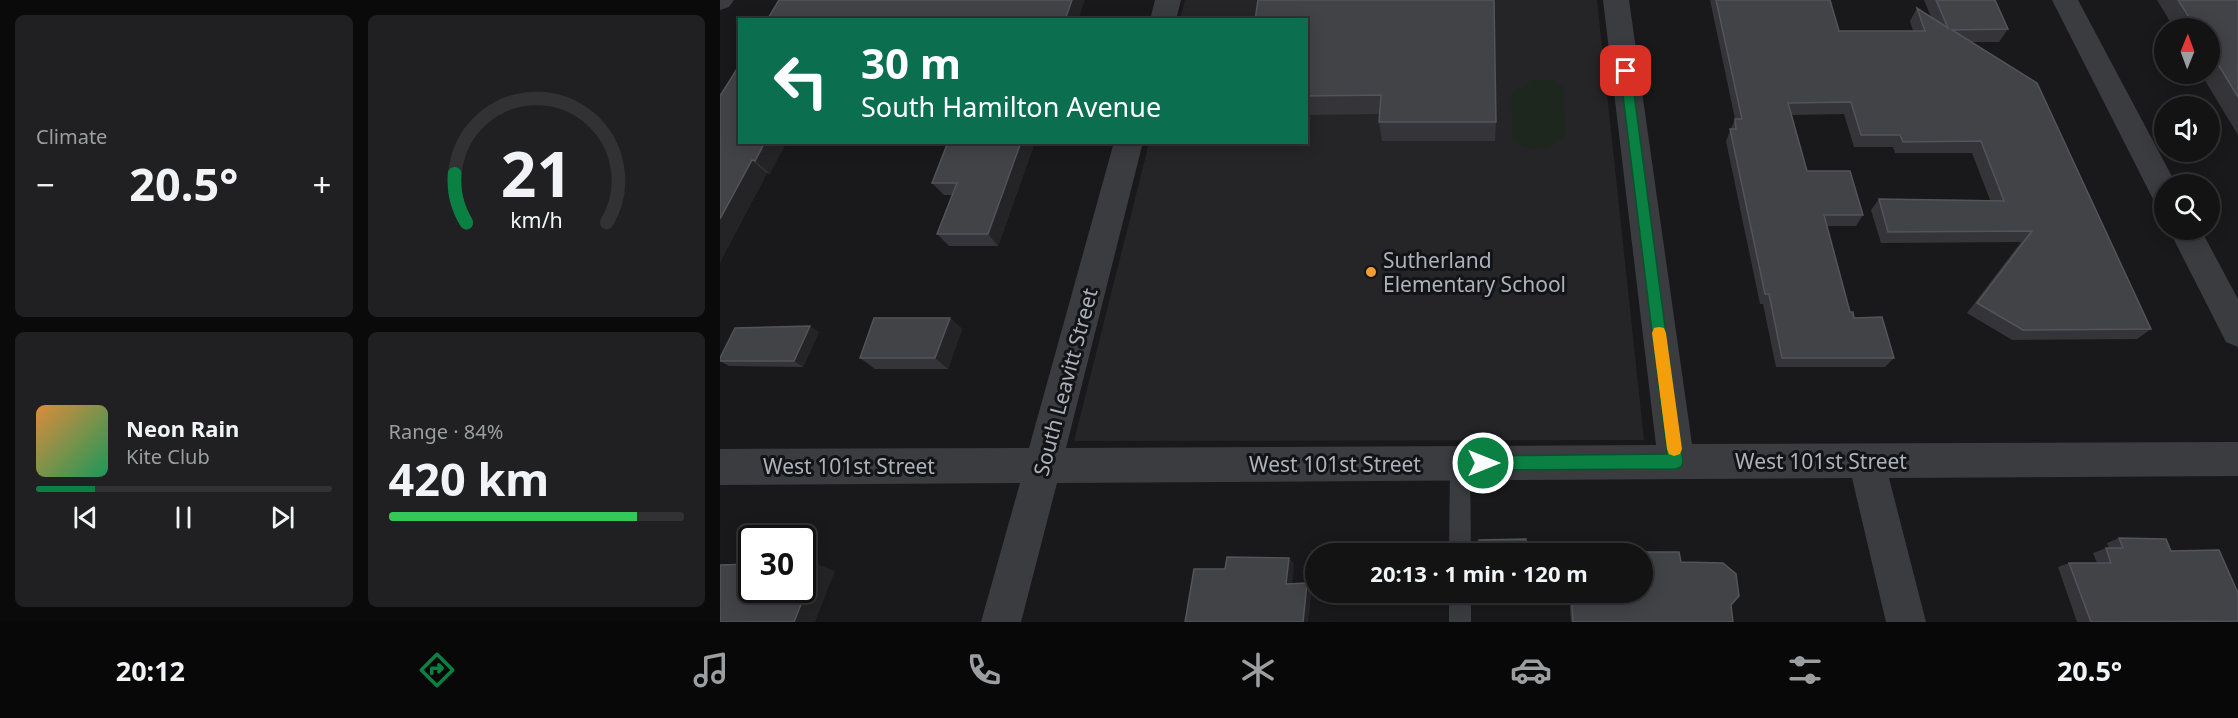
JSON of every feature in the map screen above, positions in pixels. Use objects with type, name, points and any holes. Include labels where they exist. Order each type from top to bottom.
[{"type":"street","points":[[1163,18],[1168,0]]},
{"type":"street","points":[[1617,0],[1676,462]]},
{"type":"street","points":[[2065,0],[2155,174]]},
{"type":"street","name":"South Leavitt Street","points":[[1001,622],[1129,144]]},
{"type":"street","points":[[2189,240],[2238,332]]},
{"type":"street","name":"West 101st Street","points":[[720,467],[2238,459]]},
{"type":"street","points":[[1866,461],[1906,622]]},
{"type":"lane","points":[[1460,543],[1461,463]]},
{"type":"lane","points":[[1460,603],[1460,622]]},
{"type":"shaded area","name":"Sutherland Elementary School","points":[[1185,0],[1597,0],[1644,440],[1074,441],[1149,144],[1308,144],[1308,18],[1180,18]]},
{"type":"shaded area","points":[[1533,80],[1552,80],[1563,87],[1566,136],[1540,150],[1528,148],[1513,140],[1511,94]]},
{"type":"building","points":[[779,0],[1072,0],[1066,18],[768,18]]},
{"type":"building","points":[[1258,0],[1494,0],[1496,122],[1379,122],[1381,95],[1308,96],[1308,18],[1255,18]]},
{"type":"building","points":[[1716,0],[1830,0],[1839,31],[1925,31],[1917,8],[1948,28],[1936,0],[1995,0],[2008,29],[1952,30],[2037,83],[2151,329],[2023,330],[1977,303],[2032,231],[1888,232],[1879,199],[2004,201],[1981,141],[1903,142],[1900,135],[1861,135],[1851,102],[1788,103],[1807,171],[1850,171],[1863,215],[1824,215],[1850,312],[1853,312],[1854,318],[1882,317],[1894,358],[1782,358],[1769,294],[1765,294],[1730,129],[1736,129],[1735,119],[1742,119]]},
{"type":"building","points":[[2178,0],[2238,0],[2238,97],[2220,67],[2220,18],[2190,18]]},
{"type":"building","points":[[738,67],[738,144],[764,144],[755,161],[752,160],[720,219],[720,96]]},
{"type":"building","points":[[947,144],[1020,144],[988,234],[937,234],[957,183],[932,183]]},
{"type":"building","points":[[874,318],[950,318],[935,358],[860,358]]},
{"type":"building","points":[[810,326],[794,361],[720,361],[735,328]]},
{"type":"building","points":[[2119,538],[2166,539],[2171,551],[2219,550],[2238,593],[2238,621],[2091,622],[2069,563],[2111,563],[2106,548],[2123,548]]},
{"type":"building","points":[[1526,539],[1526,543],[1479,543],[1479,540]]},
{"type":"building","points":[[1653,552],[1679,552],[1681,562],[1723,563],[1736,574],[1739,596],[1731,605],[1733,622],[1573,622],[1572,603],[1653,603]]},
{"type":"building","points":[[1227,557],[1289,558],[1286,584],[1305,583],[1303,622],[1185,622],[1194,569],[1225,569]]},
{"type":"building","points":[[738,564],[738,603],[802,603],[794,622],[720,622],[720,565]]},
{"type":"slow traffic","points":[[1659,333],[1674,449]]},
{"type":"place","name":"Sutherland Elementary School","points":[[1371,272]]},
{"type":"route","points":[[1483,463],[1676,462],[1626,71]]}]
